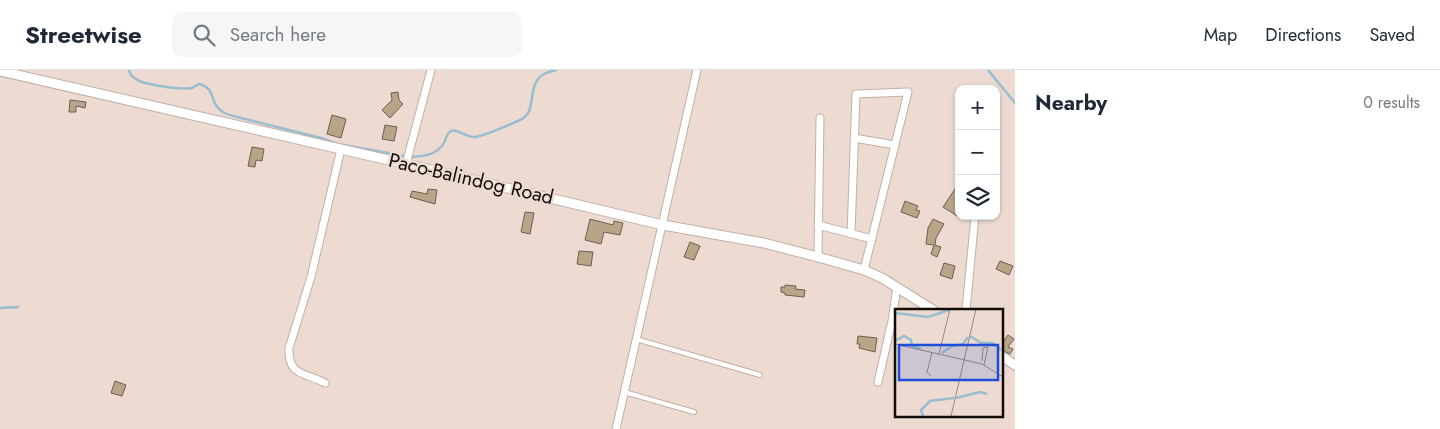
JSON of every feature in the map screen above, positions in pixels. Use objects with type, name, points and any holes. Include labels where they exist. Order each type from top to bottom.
[{"type":"street","points":[[406,164],[431,70]]},
{"type":"street","points":[[616,429],[697,70]]},
{"type":"street","name":"Paco-Balindog Road","points":[[0,71],[663,225],[764,243],[864,270],[897,287],[931,309]]},
{"type":"street","points":[[851,234],[856,94],[908,92],[864,270]]},
{"type":"street","points":[[818,257],[820,118]]},
{"type":"street","points":[[854,138],[895,145]]},
{"type":"street","points":[[325,383],[318,378],[296,370],[291,364],[288,355],[310,277],[340,149]]},
{"type":"street","points":[[966,309],[975,220]]},
{"type":"street","points":[[818,225],[872,239]]},
{"type":"street","points":[[878,382],[892,321],[897,287]]},
{"type":"street","points":[[1002,357],[1015,365]]},
{"type":"lane","points":[[636,339],[760,375]]},
{"type":"lane","points":[[624,392],[694,412]]},
{"type":"building","points":[[398,92],[399,100],[403,104],[390,118],[382,110],[392,100],[391,93]]},
{"type":"building","points":[[70,100],[86,102],[85,108],[76,106],[76,112],[69,112]]},
{"type":"building","points":[[332,115],[346,119],[341,138],[327,134]]},
{"type":"building","points":[[385,125],[397,127],[394,141],[382,139]]},
{"type":"building","points":[[252,147],[264,149],[262,161],[256,160],[255,167],[248,166]]},
{"type":"building","points":[[428,189],[437,190],[435,204],[410,197],[412,191],[427,194]]},
{"type":"building","points":[[955,189],[955,214],[943,207]]},
{"type":"building","points":[[905,201],[918,206],[916,210],[920,211],[917,218],[901,212]]},
{"type":"building","points":[[525,212],[534,213],[530,234],[521,232]]},
{"type":"building","points":[[590,219],[613,225],[614,221],[623,223],[620,235],[604,232],[601,244],[585,240]]},
{"type":"building","points":[[933,219],[944,224],[936,238],[935,245],[941,247],[937,257],[931,254],[934,245],[926,244],[928,228]]},
{"type":"building","points":[[690,242],[700,246],[694,260],[684,257]]},
{"type":"building","points":[[579,251],[593,252],[591,266],[577,264]]},
{"type":"building","points":[[1000,261],[1013,266],[1009,275],[996,269]]},
{"type":"building","points":[[944,263],[955,266],[952,279],[940,275]]},
{"type":"building","points":[[785,285],[796,286],[795,289],[805,290],[804,297],[785,295],[785,293],[781,292],[781,287],[785,287]]},
{"type":"building","points":[[1008,335],[1014,339],[1008,347],[1013,349],[1010,354],[1002,350],[1003,342]]},
{"type":"building","points":[[858,336],[877,338],[875,352],[859,348],[860,344],[857,344]]},
{"type":"building","points":[[115,381],[126,385],[122,396],[111,393]]},
{"type":"waterway","points":[[129,70],[131,75],[140,81],[155,85],[172,88],[192,88],[199,84],[204,86],[210,91],[218,108],[229,115],[338,144],[405,156]]},
{"type":"waterway","points":[[412,157],[435,152],[442,146],[448,134],[453,130],[476,137],[523,118],[531,106],[536,81],[544,74],[556,70]]},
{"type":"waterway","points":[[988,70],[1015,103]]},
{"type":"waterway","points":[[0,308],[18,307]]}]
